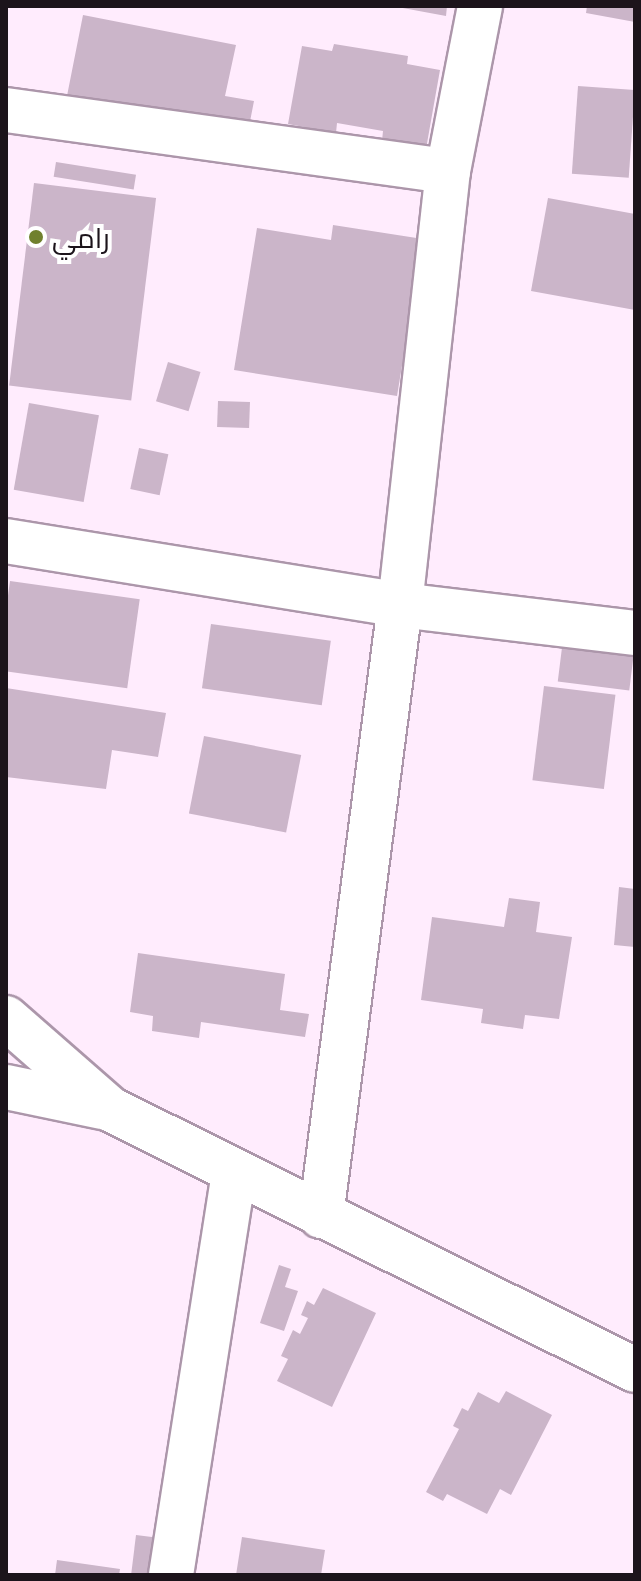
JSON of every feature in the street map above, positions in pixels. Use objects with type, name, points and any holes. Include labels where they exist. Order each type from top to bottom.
[{"type":"street","points":[[321,1216],[400,605],[448,171],[480,6]]},
{"type":"street","points":[[6,110],[448,171]]},
{"type":"street","points":[[6,541],[400,605],[635,633]]},
{"type":"street","points":[[6,1018],[110,1109],[234,1174],[635,1370]]},
{"type":"street","points":[[6,1087],[110,1109]]},
{"type":"street","points":[[171,1575],[234,1174]]},
{"type":"building","points":[[392,6],[447,6],[446,16]]},
{"type":"building","points":[[587,6],[635,6],[635,22],[586,13]]},
{"type":"building","points":[[83,15],[236,45],[225,96],[254,101],[246,142],[65,106]]},
{"type":"building","points":[[334,44],[408,56],[407,64],[440,70],[426,149],[382,141],[383,131],[337,123],[336,133],[288,124],[302,46],[332,51]]},
{"type":"building","points":[[578,86],[635,90],[629,178],[572,174]]},
{"type":"building","points":[[56,162],[136,175],[134,189],[54,177]]},
{"type":"building","points":[[34,183],[156,198],[131,400],[9,385]]},
{"type":"building","points":[[548,198],[635,214],[635,310],[531,291]]},
{"type":"building","points":[[333,225],[423,239],[397,396],[234,370],[257,228],[331,240]]},
{"type":"building","points":[[168,362],[201,372],[189,411],[156,401]]},
{"type":"building","points":[[218,401],[250,402],[249,428],[217,427]]},
{"type":"building","points":[[29,403],[99,415],[84,502],[14,490]]},
{"type":"building","points":[[139,448],[168,454],[160,495],[130,489]]},
{"type":"building","points":[[10,581],[140,599],[127,688],[6,671],[6,609]]},
{"type":"building","points":[[211,624],[331,641],[322,705],[202,688]]},
{"type":"building","points":[[564,631],[635,640],[629,690],[558,682]]},
{"type":"building","points":[[544,686],[615,695],[604,789],[532,780]]},
{"type":"building","points":[[6,688],[166,713],[158,757],[112,750],[106,789],[6,777]]},
{"type":"building","points":[[204,736],[301,755],[286,832],[189,814]]},
{"type":"building","points":[[619,887],[635,889],[635,947],[614,945]]},
{"type":"building","points":[[509,898],[540,902],[536,932],[572,937],[559,1019],[525,1015],[523,1029],[481,1023],[483,1009],[421,1000],[432,917],[504,927]]},
{"type":"building","points":[[138,953],[285,974],[280,1010],[309,1014],[305,1037],[201,1022],[199,1038],[152,1031],[153,1016],[130,1012]]},
{"type":"building","points":[[279,1265],[291,1269],[285,1287],[298,1291],[284,1331],[260,1323]]},
{"type":"building","points":[[323,1288],[376,1313],[332,1407],[277,1381],[288,1359],[281,1356],[293,1330],[300,1334],[308,1318],[301,1315],[307,1301],[314,1305]]},
{"type":"building","points":[[506,1391],[552,1415],[511,1495],[500,1489],[487,1514],[447,1494],[443,1501],[426,1492],[459,1429],[453,1426],[462,1408],[468,1411],[478,1392],[499,1403]]},
{"type":"building","points":[[136,1535],[162,1538],[157,1575],[131,1575]]},
{"type":"building","points":[[242,1537],[325,1550],[321,1575],[236,1575]]},
{"type":"building","points":[[57,1560],[120,1569],[119,1575],[55,1575]]},
{"type":"place","name":"رامي","points":[[36,237]]}]
